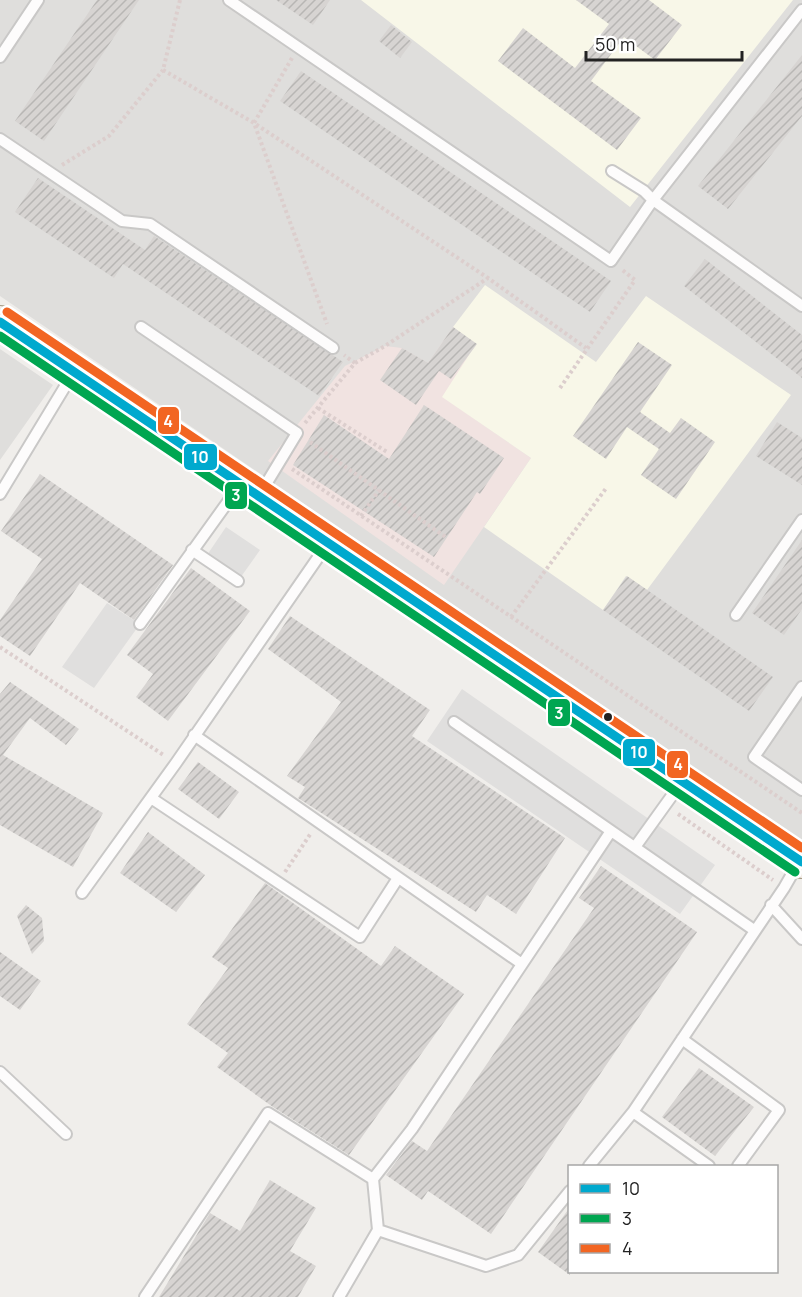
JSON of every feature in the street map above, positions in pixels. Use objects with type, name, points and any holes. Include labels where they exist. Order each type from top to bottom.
[{"type":"main road","points":[[0,322],[328,543],[673,794],[801,862]]},
{"type":"lane","points":[[0,57],[38,0]]},
{"type":"lane","points":[[229,0],[612,261],[653,200],[802,10]]},
{"type":"lane","points":[[0,139],[122,221],[150,224],[333,348]]},
{"type":"lane","points":[[612,171],[644,191],[653,200],[802,306]]},
{"type":"lane","points":[[140,624],[192,550],[279,460],[297,433],[141,327]]},
{"type":"lane","points":[[0,494],[74,372]]},
{"type":"lane","points":[[736,615],[802,520]]},
{"type":"lane","points":[[82,893],[176,763],[328,543]]},
{"type":"lane","points":[[192,550],[238,581]]},
{"type":"lane","points":[[802,687],[754,757],[802,790]]},
{"type":"lane","points":[[454,722],[754,930]]},
{"type":"lane","points":[[194,735],[522,964]]},
{"type":"lane","points":[[635,847],[673,794]]},
{"type":"lane","points":[[151,798],[360,937],[398,878]]},
{"type":"lane","points":[[339,1297],[378,1230],[373,1179],[412,1129],[611,831]]},
{"type":"lane","points":[[591,1165],[633,1112],[801,862]]},
{"type":"lane","points":[[771,905],[802,939]]},
{"type":"lane","points":[[682,1039],[779,1110],[739,1165]]},
{"type":"lane","points":[[0,1072],[66,1134]]},
{"type":"lane","points":[[633,1112],[706,1165]]},
{"type":"lane","points":[[145,1297],[268,1113],[373,1179]]},
{"type":"lane","points":[[378,1230],[486,1266],[518,1255],[568,1193]]},
{"type":"path","points":[[49,172],[109,136],[163,70],[180,0]]},
{"type":"path","points":[[298,47],[254,123],[325,319],[333,348],[355,363]]},
{"type":"path","points":[[163,70],[254,123],[488,278],[586,348]]},
{"type":"path","points":[[560,388],[635,280],[612,261]]},
{"type":"path","points":[[447,538],[297,433],[355,363],[385,346],[488,278]]},
{"type":"path","points":[[318,408],[387,452]]},
{"type":"path","points":[[279,460],[802,813]]},
{"type":"path","points":[[511,617],[607,487]]},
{"type":"path","points":[[361,516],[379,490]]},
{"type":"path","points":[[0,647],[176,763]]},
{"type":"path","points":[[673,794],[784,888]]},
{"type":"path","points":[[278,882],[319,822]]},
{"type":"shaded area","points":[[0,0],[802,0],[802,844],[0,296]]},
{"type":"shaded area","points":[[361,0],[793,0],[630,207]]},
{"type":"shaded area","points":[[485,285],[596,362],[646,296],[791,395],[647,590],[626,576],[603,610],[484,527],[531,458],[442,397],[476,344],[453,327]]},
{"type":"shaded area","points":[[453,327],[477,344],[443,397],[531,458],[444,585],[268,461],[345,366],[385,346],[402,348],[428,363]]},
{"type":"shaded area","points":[[0,349],[53,385],[0,460]]},
{"type":"shaded area","points":[[226,527],[260,550],[238,581],[205,558]]},
{"type":"shaded area","points":[[107,603],[140,624],[94,688],[62,667]]},
{"type":"shaded area","points":[[462,689],[715,865],[680,914],[427,741]]},
{"type":"building","points":[[97,0],[139,0],[44,141],[15,121]]},
{"type":"building","points":[[276,0],[330,0],[313,25]]},
{"type":"building","points":[[576,0],[649,0],[682,25],[655,60],[624,37],[591,81],[641,118],[617,150],[498,61],[523,28],[575,68],[609,24]]},
{"type":"building","points":[[391,25],[412,42],[400,58],[379,41]]},
{"type":"building","points":[[802,55],[802,116],[728,209],[698,186]]},
{"type":"building","points":[[301,71],[611,281],[590,312],[280,101]]},
{"type":"building","points":[[38,178],[145,250],[154,236],[343,362],[319,396],[123,264],[114,278],[15,212]]},
{"type":"building","points":[[705,259],[802,335],[802,378],[684,286]]},
{"type":"building","points":[[453,327],[477,344],[451,379],[439,371],[416,405],[380,380],[402,348],[428,363]]},
{"type":"building","points":[[638,342],[672,365],[640,412],[670,433],[681,418],[715,442],[676,499],[641,475],[659,449],[627,427],[606,459],[573,436]]},
{"type":"building","points":[[424,405],[504,458],[480,494],[477,492],[434,557],[293,465],[324,415],[389,459]]},
{"type":"building","points":[[777,422],[802,438],[802,485],[756,456]]},
{"type":"building","points":[[40,474],[173,565],[134,620],[80,583],[30,656],[0,636],[0,620],[42,559],[1,531]]},
{"type":"building","points":[[802,540],[802,609],[784,635],[752,613]]},
{"type":"building","points":[[191,568],[250,611],[168,721],[136,697],[153,674],[127,655]]},
{"type":"building","points":[[627,576],[773,677],[749,711],[603,610]]},
{"type":"building","points":[[290,616],[430,710],[412,736],[565,838],[516,914],[487,895],[476,912],[298,798],[305,787],[287,776],[341,702],[268,649]]},
{"type":"building","points":[[10,682],[79,729],[66,745],[30,718],[3,755],[103,813],[73,867],[0,825],[0,694]]},
{"type":"building","points":[[198,762],[239,792],[219,819],[178,789]]},
{"type":"building","points":[[148,832],[205,875],[176,912],[120,873]]},
{"type":"building","points":[[601,866],[697,932],[491,1234],[428,1191],[422,1200],[386,1175],[412,1141],[427,1151],[594,908],[579,898]]},
{"type":"building","points":[[265,883],[381,966],[395,946],[464,994],[349,1155],[273,1107],[217,1067],[228,1053],[187,1024],[228,968],[212,957]]},
{"type":"building","points":[[26,905],[42,918],[44,941],[32,954],[17,916]]},
{"type":"building","points":[[0,952],[41,981],[20,1010],[0,996]]},
{"type":"building","points":[[699,1068],[754,1107],[715,1156],[662,1117]]},
{"type":"building","points":[[270,1180],[316,1208],[290,1251],[316,1266],[298,1297],[159,1297],[210,1213],[240,1231]]},
{"type":"building","points":[[568,1210],[568,1273],[570,1275],[538,1252]]},
{"type":"transit line","name":"4","points":[[7,312],[802,848]]},
{"type":"transit line","name":"10","points":[[0,322],[802,862]]},
{"type":"transit line","name":"3","points":[[0,336],[795,872]]}]
